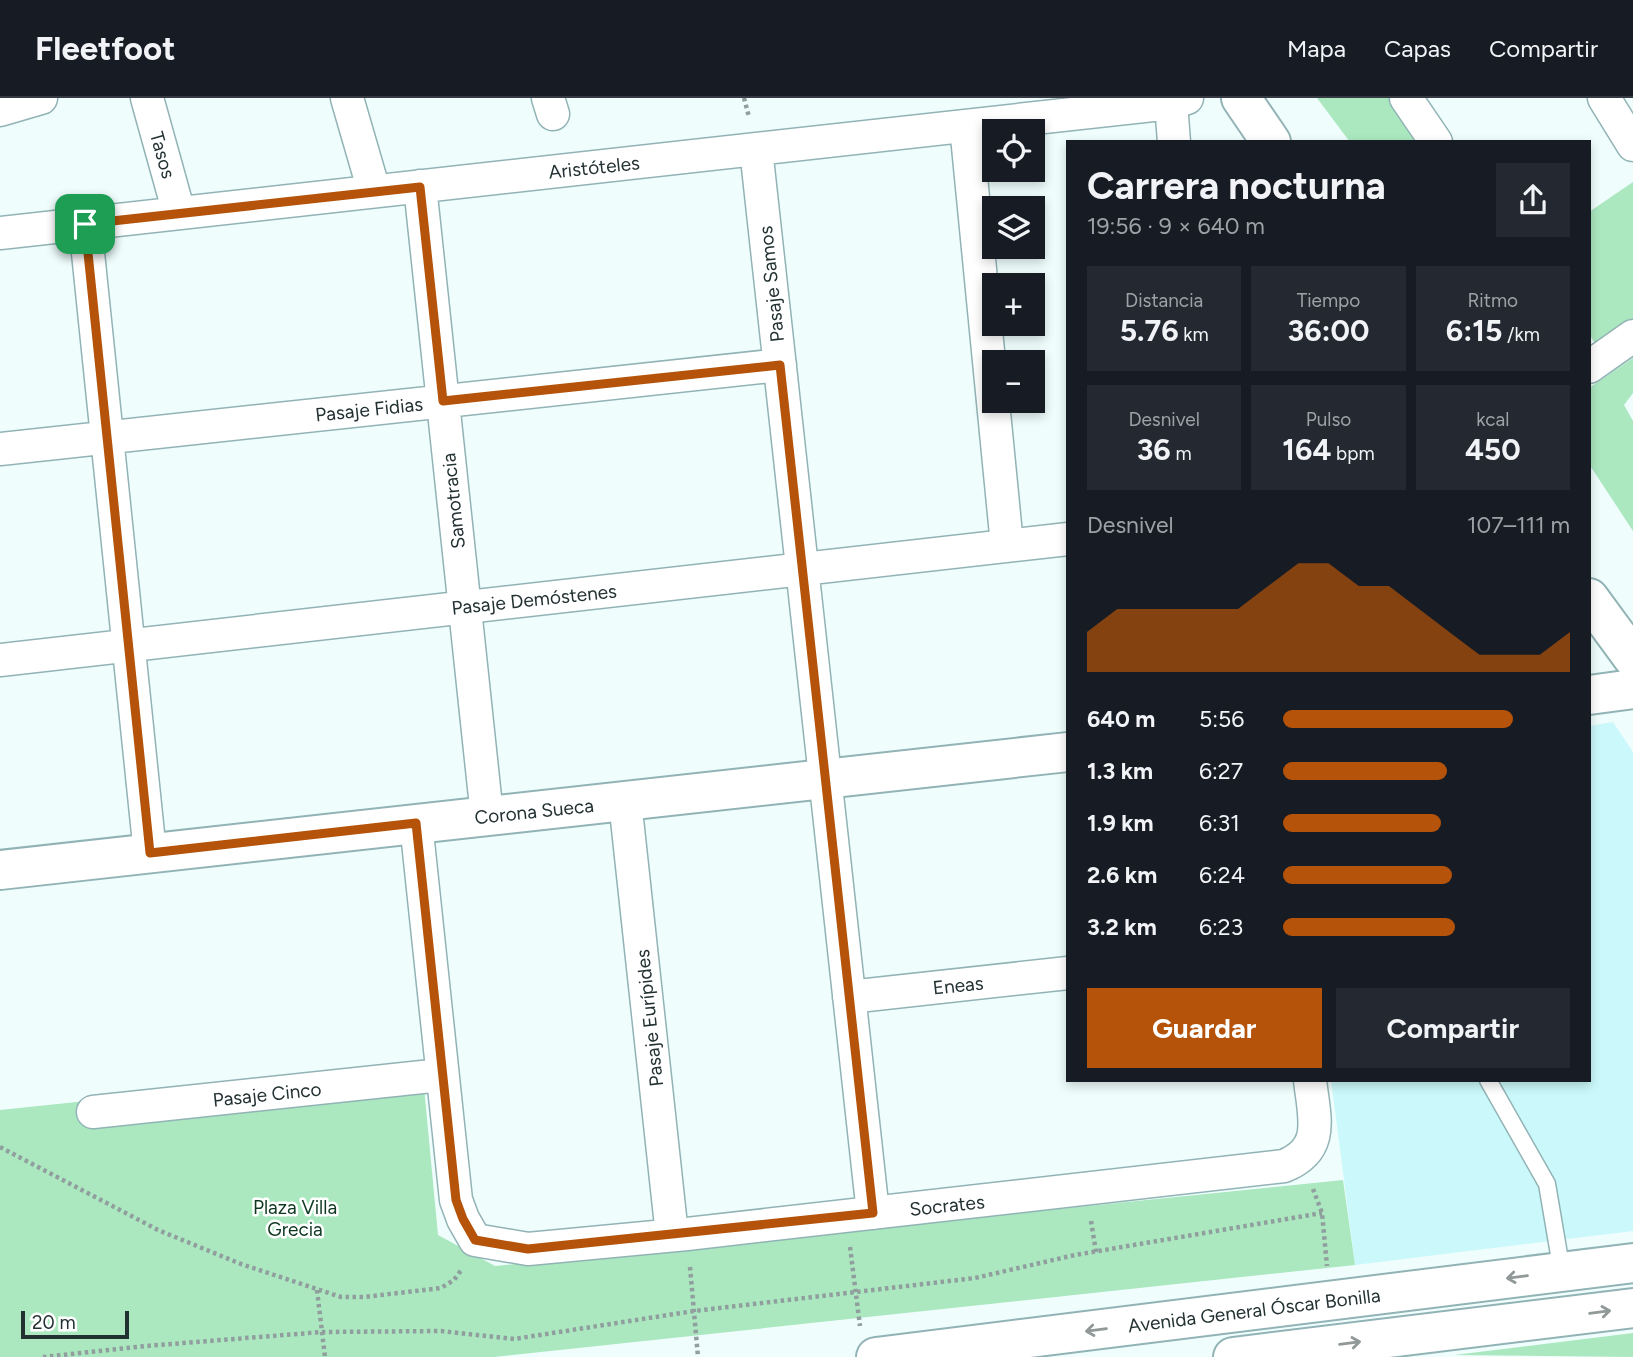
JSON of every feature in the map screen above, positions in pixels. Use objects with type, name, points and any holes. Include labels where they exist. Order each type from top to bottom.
[{"type":"street","points":[[0,110],[41,98]]},
{"type":"street","name":"Tasos","points":[[147,98],[179,213]]},
{"type":"street","points":[[347,98],[374,191]]},
{"type":"street","points":[[1241,98],[1270,140]]},
{"type":"street","points":[[1406,98],[1435,140]]},
{"type":"street","points":[[1604,98],[1633,145]]},
{"type":"street","points":[[1174,140],[1179,100]]},
{"type":"street","name":"Aristóteles","points":[[0,233],[1179,100]]},
{"type":"street","points":[[966,126],[1007,545]]},
{"type":"street","name":"Pasaje Samos","points":[[757,149],[849,997],[859,1214]]},
{"type":"street","name":"Samotracia","points":[[420,187],[487,816]]},
{"type":"street","points":[[85,224],[150,853]]},
{"type":"street","points":[[1591,365],[1633,336]]},
{"type":"street","name":"Pasaje Fidias","points":[[0,449],[780,365]]},
{"type":"street","name":"Pasaje Demóstenes","points":[[0,660],[1066,538]]},
{"type":"street","points":[[1591,601],[1633,658]]},
{"type":"street","points":[[1591,695],[1633,690]]},
{"type":"street","name":"Corona Sueca","points":[[0,870],[1066,752]]},
{"type":"street","name":"Pasaje Eurípides","points":[[625,801],[680,1234]]},
{"type":"street","points":[[416,823],[456,1200],[475,1240]]},
{"type":"street","name":"Eneas","points":[[849,997],[1066,973]]},
{"type":"street","name":"Pasaje Cinco","points":[[93,1112],[441,1075]]},
{"type":"street","points":[[1298,1160],[1313,1142],[1315,1129],[1310,1082]]},
{"type":"street","name":"Socrates","points":[[475,1240],[528,1249],[1284,1166],[1298,1160]]},
{"type":"street","name":"Avenida General Óscar Bonilla","points":[[868,1345],[1633,1263]]},
{"type":"street","points":[[1233,1357],[1633,1308]]},
{"type":"lane","points":[[1489,1082],[1546,1184],[1562,1272]]},
{"type":"path","points":[[0,1147],[158,1230],[242,1264],[341,1297],[441,1288],[454,1280],[461,1271],[475,1240]]},
{"type":"path","points":[[1298,1160],[1318,1199],[1322,1213],[1328,1269]]},
{"type":"path","points":[[43,1357],[159,1344],[322,1332],[441,1331],[514,1339],[694,1311],[975,1278],[1076,1255],[1322,1213]]},
{"type":"path","points":[[859,1214],[856,1294],[868,1345]]},
{"type":"path","points":[[680,1234],[694,1311],[698,1357]]},
{"type":"path","points":[[317,1290],[325,1357]]},
{"type":"shaded area","points":[[1613,722],[1633,752],[1633,1231],[1355,1265],[1331,1082],[1591,1082],[1591,726]]},
{"type":"green space","points":[[1317,98],[1395,98],[1423,140],[1348,140]]},
{"type":"green space","points":[[1633,182],[1633,322],[1597,346],[1591,337],[1591,211]]},
{"type":"green space","points":[[1633,358],[1633,393],[1624,405],[1633,421],[1633,531],[1591,467],[1591,387]]},
{"type":"green space","name":"Plaza Villa Grecia","points":[[422,1066],[438,1235],[495,1266],[1343,1180],[1355,1265],[494,1357],[0,1357],[0,1110]]},
{"type":"green space","points":[[1633,1333],[1633,1357],[1454,1355]]},
{"type":"route","points":[[420,187],[443,401],[780,365],[873,1213],[528,1249],[475,1240],[456,1200],[416,823],[150,853],[85,224],[420,187]]}]
